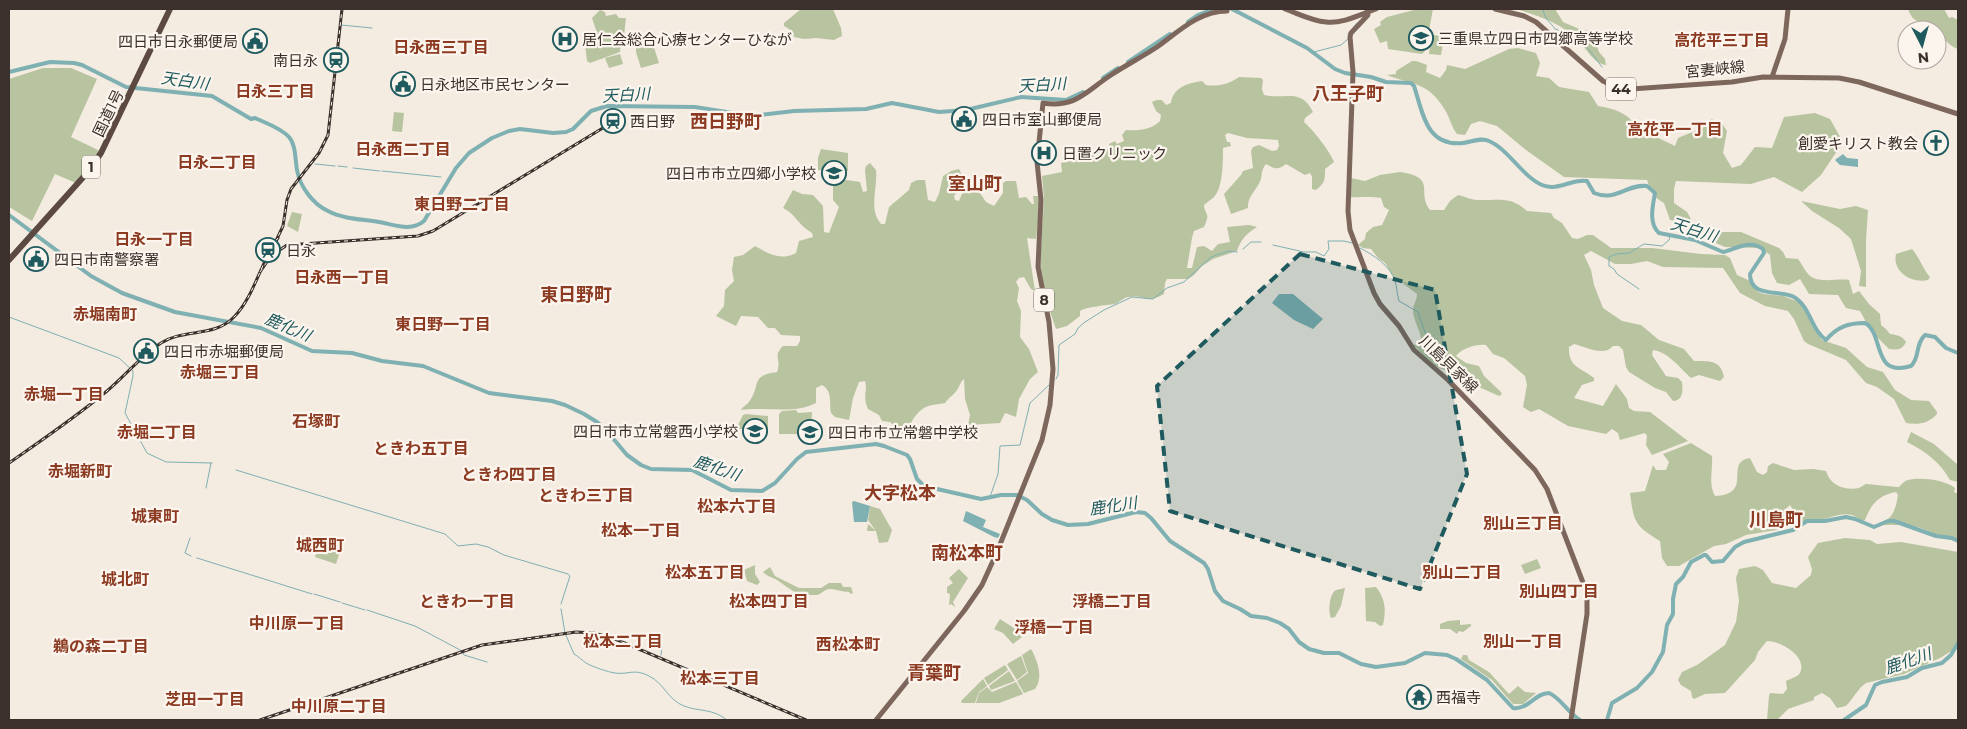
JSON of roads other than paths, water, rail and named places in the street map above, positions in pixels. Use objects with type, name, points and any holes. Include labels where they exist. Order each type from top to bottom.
[{"type":"highway","name":"国道1号","points":[[9,260],[87,173],[101,154],[170,9]]},
{"type":"main road","points":[[1285,9],[1311,19],[1328,22],[1340,21],[1376,9]]},
{"type":"main road","name":"宮妻峡線","points":[[1495,9],[1524,16],[1536,22],[1603,81],[1617,88],[1732,82],[1772,76],[1847,79],[1958,114]]},
{"type":"main road","points":[[1772,76],[1785,39],[1788,9]]},
{"type":"main road","name":"8","points":[[876,720],[972,601],[988,574],[1036,460],[1045,429],[1050,405],[1052,376],[1051,340],[1038,267],[1042,200],[1037,162],[1043,103],[1067,104],[1083,97],[1113,74],[1199,18],[1214,12],[1227,10]]},
{"type":"main road","name":"川島貝家線","points":[[1367,12],[1368,15],[1351,33],[1353,75],[1349,226],[1377,300],[1399,326],[1414,350],[1448,380],[1536,470],[1547,489],[1587,593],[1587,614],[1572,720]]},
{"type":"water","points":[[1843,154],[1847,158],[1858,159],[1858,167],[1840,165],[1835,160]]},
{"type":"water","points":[[1279,294],[1293,294],[1323,319],[1313,329],[1294,320],[1272,303]]},
{"type":"water","points":[[852,502],[870,506],[867,522],[854,522]]},
{"type":"water","points":[[966,511],[986,520],[983,527],[1000,534],[998,538],[963,521]]},
{"type":"waterway","name":"天白川","points":[[1188,22],[1198,15],[1213,9]]},
{"type":"waterway","name":"天白川","points":[[1232,9],[1307,48],[1335,69],[1386,82],[1411,83],[1414,86],[1428,126],[1441,140],[1451,143],[1489,141],[1503,150],[1528,176],[1548,187],[1576,181],[1587,181],[1594,193],[1609,195],[1640,186],[1647,186],[1655,193],[1652,219],[1659,233],[1695,240],[1723,252],[1748,245],[1758,246],[1763,249],[1764,253],[1750,274],[1751,282],[1760,290],[1794,297],[1804,306],[1817,330],[1826,340],[1843,327],[1865,323],[1871,328],[1884,361],[1890,366],[1898,368],[1911,366],[1914,363],[1920,343],[1925,335],[1935,337],[1946,348],[1958,353]]},
{"type":"waterway","points":[[1543,9],[1546,18],[1555,29],[1568,37],[1584,43],[1602,67]]},
{"type":"waterway","points":[[1348,34],[1357,23]]},
{"type":"waterway","points":[[341,25],[372,28]]},
{"type":"waterway","name":"天白川","points":[[1128,62],[1170,34]]},
{"type":"waterway","points":[[1314,52],[1341,45],[1348,39]]},
{"type":"waterway","name":"天白川","points":[[9,72],[50,62],[74,63],[82,65],[126,87],[212,96],[251,119],[255,118],[278,128],[289,137],[294,148],[301,183],[312,199],[322,208],[341,216],[405,227],[415,226],[424,221],[456,168],[469,153],[492,138],[520,129],[553,133],[566,132],[573,129],[591,111],[607,106],[695,107],[752,116],[794,111],[866,109],[892,103],[939,112],[966,110],[1021,97],[1066,100],[1083,92]]},
{"type":"waterway","name":"天白川","points":[[1103,78],[1118,68]]},
{"type":"waterway","points":[[315,164],[335,166]]},
{"type":"waterway","points":[[338,166],[347,167]]},
{"type":"waterway","points":[[353,168],[380,171]]},
{"type":"waterway","points":[[382,171],[441,177]]},
{"type":"waterway","name":"鹿化川","points":[[9,215],[91,276],[122,293],[175,312],[261,328],[312,351],[352,353],[382,361],[423,366],[489,393],[552,401],[565,405],[597,422],[627,455],[641,465],[651,469],[692,470],[731,490],[762,491],[775,483],[806,452],[876,444],[907,455],[917,479],[924,486],[981,499],[1001,495],[1017,495],[1027,500],[1042,514],[1052,520],[1068,525],[1088,524],[1136,512],[1145,513],[1170,541],[1204,563],[1208,569],[1215,591],[1223,601],[1251,616],[1267,618],[1280,623],[1289,629],[1299,642],[1309,649],[1324,653],[1339,653],[1361,664],[1376,667],[1405,663],[1425,653],[1447,655],[1487,680],[1513,708],[1523,706],[1549,693],[1580,720]]},
{"type":"waterway","points":[[1639,289],[1609,266],[1609,257],[1629,253],[1644,244],[1662,246],[1669,240],[1670,236]]},
{"type":"waterway","points":[[1273,245],[1304,252],[1316,252],[1324,256],[1329,249],[1328,241],[1352,243]]},
{"type":"waterway","points":[[1243,249],[1251,242],[1261,242]]},
{"type":"waterway","points":[[1360,248],[1385,265],[1393,275],[1399,301],[1418,312],[1425,333],[1438,354],[1454,364],[1466,368]]},
{"type":"waterway","points":[[1056,379],[1058,375],[1059,345],[1075,334],[1078,328],[1085,322],[1104,310],[1132,297],[1153,299],[1167,288],[1184,282],[1211,257],[1229,251],[1237,252]]},
{"type":"waterway","points":[[9,317],[119,358],[133,371],[125,413],[147,453],[166,462],[212,463]]},
{"type":"waterway","points":[[990,497],[998,474],[1000,446],[1020,445],[1030,403],[1049,385]]},
{"type":"waterway","points":[[206,488],[211,463]]},
{"type":"waterway","points":[[236,470],[445,534],[458,546],[476,544],[488,547],[504,555],[568,574],[570,576],[561,604]]},
{"type":"waterway","points":[[1607,720],[1612,703],[1637,688],[1652,672],[1663,652],[1667,625],[1673,614],[1676,584],[1683,577],[1691,562],[1704,555],[1712,562],[1723,561],[1735,547],[1744,542],[1793,530],[1807,521],[1825,521],[1846,517],[1874,527],[1888,521],[1894,521],[1936,536],[1952,538],[1958,541]]},
{"type":"waterway","points":[[190,538],[185,553],[191,556]]},
{"type":"waterway","points":[[197,558],[312,594]]},
{"type":"waterway","points":[[314,594],[340,602]]},
{"type":"waterway","points":[[342,603],[365,610]]},
{"type":"waterway","points":[[561,609],[565,633],[574,654],[586,663],[615,673],[635,672],[644,674],[654,679],[674,700],[684,706],[716,714],[727,720]]},
{"type":"waterway","points":[[367,610],[415,626],[462,651],[464,655],[487,662]]},
{"type":"waterway","name":"鹿化川","points":[[1844,720],[1866,705],[1875,685],[1907,677],[1922,668],[1942,663],[1951,655],[1958,643]]},
{"type":"waterway","points":[[661,655],[662,647]]},
{"type":"railway","points":[[275,243],[283,226],[287,200],[291,189],[319,153],[328,135],[342,9]]},
{"type":"railway","points":[[260,272],[271,256],[287,245],[418,236],[433,231],[621,117]]},
{"type":"railway","points":[[9,463],[95,401],[161,343],[170,338],[217,328],[226,324],[241,309],[278,238]]},
{"type":"railway","points":[[260,720],[482,645],[576,632],[594,633],[615,639],[806,720]]},
{"type":"place","name":"三重県立四日市四郷高等学校","points":[[1421,38]]},
{"type":"place","name":"居仁会総合心療センターひなが","points":[[565,39]]},
{"type":"place","name":"四日市日永郵便局","points":[[255,41]]},
{"type":"place","name":"南日永","points":[[336,60]]},
{"type":"place","name":"日永地区市民センター","points":[[403,84]]},
{"type":"place","name":"四日市室山郵便局","points":[[964,119]]},
{"type":"place","name":"西日野","points":[[613,121]]},
{"type":"place","name":"創愛キリスト教会","points":[[1936,143]]},
{"type":"place","name":"日置クリニック","points":[[1044,153]]},
{"type":"place","name":"四日市市立四郷小学校","points":[[834,173]]},
{"type":"place","name":"日永","points":[[268,250]]},
{"type":"place","name":"四日市南警察署","points":[[36,259]]},
{"type":"place","name":"四日市赤堀郵便局","points":[[146,351]]},
{"type":"place","name":"四日市市立常磐西小学校","points":[[755,431]]},
{"type":"place","name":"四日市市立常磐中学校","points":[[810,432]]},
{"type":"place","name":"西福寺","points":[[1419,697]]},
{"type":"district","name":"高花平三丁目","points":[[1722,40]]},
{"type":"district","name":"日永西三丁目","points":[[441,47]]},
{"type":"district","name":"日永三丁目","points":[[275,91]]},
{"type":"district","name":"八王子町","points":[[1348,94]]},
{"type":"district","name":"西日野町","points":[[726,122]]},
{"type":"district","name":"高花平一丁目","points":[[1675,129]]},
{"type":"district","name":"日永西二丁目","points":[[403,149]]},
{"type":"district","name":"日永二丁目","points":[[217,162]]},
{"type":"district","name":"室山町","points":[[975,184]]},
{"type":"district","name":"東日野二丁目","points":[[462,204]]},
{"type":"district","name":"日永一丁目","points":[[154,239]]},
{"type":"district","name":"日永西一丁目","points":[[342,277]]},
{"type":"district","name":"東日野町","points":[[576,295]]},
{"type":"district","name":"赤堀南町","points":[[105,314]]},
{"type":"district","name":"東日野一丁目","points":[[443,324]]},
{"type":"district","name":"赤堀三丁目","points":[[220,372]]},
{"type":"district","name":"赤堀一丁目","points":[[64,394]]},
{"type":"district","name":"石塚町","points":[[316,421]]},
{"type":"district","name":"赤堀二丁目","points":[[157,432]]},
{"type":"district","name":"ときわ五丁目","points":[[421,448]]},
{"type":"district","name":"赤堀新町","points":[[80,471]]},
{"type":"district","name":"ときわ四丁目","points":[[509,474]]},
{"type":"district","name":"大字松本","points":[[900,493]]},
{"type":"district","name":"ときわ三丁目","points":[[586,495]]},
{"type":"district","name":"松本六丁目","points":[[737,506]]},
{"type":"district","name":"城東町","points":[[155,516]]},
{"type":"district","name":"川島町","points":[[1776,520]]},
{"type":"district","name":"別山三丁目","points":[[1523,523]]},
{"type":"district","name":"松本一丁目","points":[[641,530]]},
{"type":"district","name":"城西町","points":[[320,545]]},
{"type":"district","name":"南松本町","points":[[967,553]]},
{"type":"district","name":"松本五丁目","points":[[705,572]]},
{"type":"district","name":"別山二丁目","points":[[1462,572]]},
{"type":"district","name":"城北町","points":[[125,579]]},
{"type":"district","name":"別山四丁目","points":[[1559,591]]},
{"type":"district","name":"ときわ一丁目","points":[[467,601]]},
{"type":"district","name":"松本四丁目","points":[[769,601]]},
{"type":"district","name":"浮橋二丁目","points":[[1112,601]]},
{"type":"district","name":"中川原一丁目","points":[[297,623]]},
{"type":"district","name":"浮橋一丁目","points":[[1054,627]]},
{"type":"district","name":"松本二丁目","points":[[623,641]]},
{"type":"district","name":"別山一丁目","points":[[1523,641]]},
{"type":"district","name":"西松本町","points":[[848,644]]},
{"type":"district","name":"鵜の森二丁目","points":[[101,646]]},
{"type":"district","name":"青葉町","points":[[934,673]]},
{"type":"district","name":"松本三丁目","points":[[720,678]]},
{"type":"district","name":"芝田一丁目","points":[[205,699]]},
{"type":"district","name":"中川原二丁目","points":[[339,706]]}]
